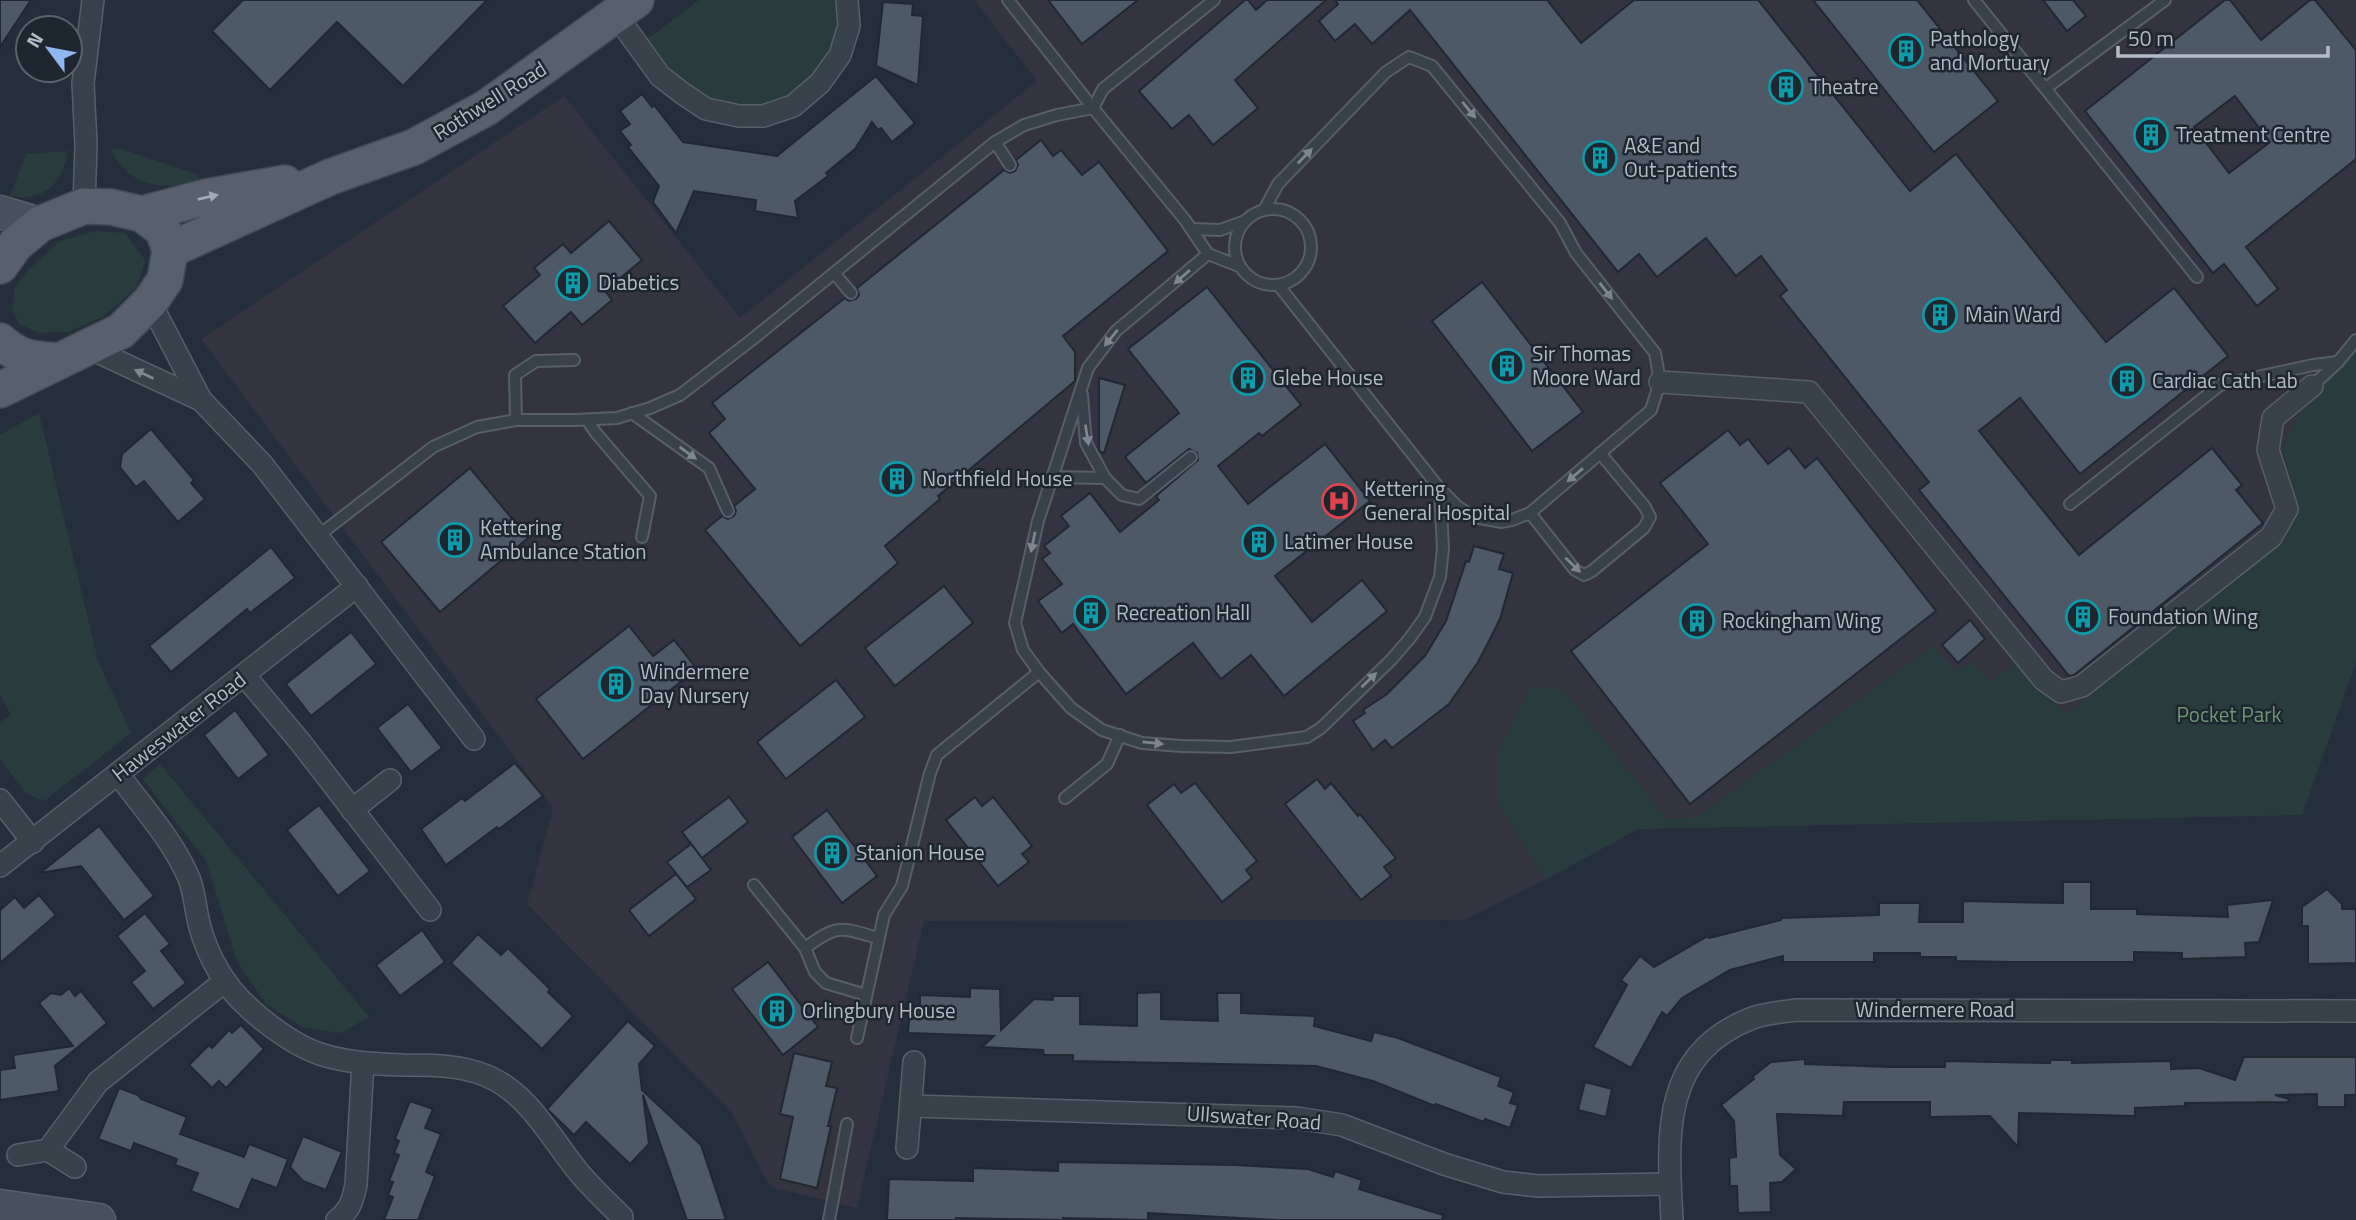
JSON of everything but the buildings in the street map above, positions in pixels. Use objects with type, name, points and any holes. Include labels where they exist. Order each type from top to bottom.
[{"type":"main road","name":"Rothwell Road","points":[[170,250],[330,177],[414,148],[486,108],[626,8]]},
{"type":"main road","name":"Rothwell Road","points":[[142,214],[262,186],[330,177]]},
{"type":"main road","points":[[0,266],[15,244],[40,224],[84,206],[111,207],[142,214],[163,230],[170,250],[165,280],[150,302],[121,331],[0,390]]},
{"type":"main road","points":[[0,212],[40,224]]},
{"type":"main road","points":[[0,341],[27,359],[73,354]]},
{"type":"main road","points":[[0,1206],[99,1220]]},
{"type":"street","points":[[84,206],[86,145],[83,83],[93,0]]},
{"type":"street","points":[[626,8],[660,76],[706,109],[739,116],[763,116],[793,106],[820,83],[840,55],[849,26],[847,0]]},
{"type":"street","points":[[150,302],[201,400],[262,464],[474,739]]},
{"type":"street","points":[[73,354],[201,400]]},
{"type":"street","points":[[1660,382],[1809,392],[2044,680],[2061,692],[2082,686],[2271,537],[2287,509],[2268,450],[2273,418],[2312,386]]},
{"type":"street","name":"Haweswater Road","points":[[0,866],[357,586]]},
{"type":"street","points":[[244,675],[430,910]]},
{"type":"street","points":[[119,775],[179,857],[190,880],[200,929],[210,957],[225,981],[247,1007],[272,1028],[319,1054],[363,1063],[452,1066],[487,1076],[509,1087],[529,1107],[582,1176],[622,1217]]},
{"type":"street","points":[[352,810],[390,780]]},
{"type":"street","points":[[0,800],[33,842]]},
{"type":"street","points":[[48,1150],[98,1082],[225,981]]},
{"type":"street","name":"Windermere Road","points":[[1672,1220],[1669,1138],[1676,1093],[1685,1074],[1713,1040],[1752,1018],[1797,1010],[2356,1011]]},
{"type":"street","points":[[906,1148],[914,1062]]},
{"type":"street","points":[[337,1220],[344,1216],[352,1202],[356,1185],[363,1063]]},
{"type":"street","name":"Ullswater Road","points":[[911,1106],[1297,1118],[1342,1125],[1444,1164],[1503,1181],[1538,1186],[1670,1184]]},
{"type":"street","points":[[18,1155],[48,1150],[75,1167]]},
{"type":"lane","points":[[1008,0],[1192,229],[1208,254],[1239,267]]},
{"type":"lane","points":[[318,536],[433,447],[477,427],[516,420],[617,418],[680,395],[995,142],[1024,125],[1093,108],[1104,89],[1214,0]]},
{"type":"lane","points":[[1974,0],[2197,277]]},
{"type":"lane","points":[[2046,88],[2165,0]]},
{"type":"lane","points":[[1264,210],[1278,184],[1386,72],[1409,57],[1432,66],[1560,223],[1576,253],[1655,353],[1660,382],[1651,410],[1530,513],[1502,522],[1474,517],[1458,507],[1440,489],[1279,286]]},
{"type":"lane","points":[[995,142],[1010,165]]},
{"type":"lane","points":[[1276,209],[1297,217],[1310,237],[1311,250],[1308,263],[1301,274],[1279,286],[1267,286],[1247,276],[1239,267],[1235,255],[1238,231],[1245,221],[1264,210],[1276,209]]},
{"type":"lane","points":[[1192,229],[1220,230],[1245,221]]},
{"type":"lane","points":[[1208,254],[1116,331],[1088,368],[1038,521],[1015,623],[1023,650],[1071,708],[1102,730],[1142,743],[1231,747],[1307,737],[1321,728],[1391,660],[1424,617],[1440,577],[1443,548],[1440,489]]},
{"type":"lane","points":[[834,273],[851,293]]},
{"type":"lane","points":[[2312,386],[2338,362],[2356,340]]},
{"type":"lane","points":[[516,420],[516,375],[536,361],[574,360]]},
{"type":"lane","points":[[2070,505],[2220,385],[2338,362]]},
{"type":"lane","points":[[1082,389],[1086,443],[1105,478],[1122,495],[1139,499],[1191,457]]},
{"type":"lane","points":[[632,413],[709,468],[728,511]]},
{"type":"lane","points":[[587,420],[650,496],[642,537]]},
{"type":"lane","points":[[1530,513],[1575,570],[1584,575],[1644,528],[1650,517],[1645,507],[1600,453]]},
{"type":"lane","points":[[1053,477],[1105,478]]},
{"type":"lane","points":[[857,1038],[884,915],[902,886],[930,773],[937,755],[1039,672]]},
{"type":"lane","points":[[1065,798],[1107,764],[1120,736]]},
{"type":"lane","points":[[754,885],[805,948],[815,972],[826,983],[866,995]]},
{"type":"lane","points":[[805,948],[826,933],[843,928],[878,938]]},
{"type":"lane","points":[[829,1220],[847,1124]]},
{"type":"shaded area","name":"Kettering General Hospital","points":[[974,0],[2356,0],[2356,662],[2302,815],[1638,829],[1464,920],[924,921],[857,1208],[770,1187],[731,1112],[527,904],[553,809],[201,339],[564,96],[740,318],[1037,81]]},
{"type":"green space","points":[[699,0],[835,0],[835,36],[819,70],[795,94],[756,109],[716,104],[684,85],[646,40]]},
{"type":"green space","points":[[118,148],[199,175],[198,183],[171,186],[137,179],[127,172],[111,150]]},
{"type":"green space","points":[[68,151],[61,173],[50,188],[33,196],[10,196],[26,154]]},
{"type":"green space","points":[[96,231],[125,233],[145,260],[137,287],[103,317],[67,332],[40,333],[19,324],[12,307],[15,288],[27,271],[60,241]]},
{"type":"green space","name":"Pocket Park","points":[[2356,347],[2356,662],[2302,815],[1638,829],[1545,880],[1497,801],[1497,754],[1531,687],[1563,689],[1667,819],[1697,817],[1933,646],[1956,671],[1972,661],[1991,682],[2019,661],[2066,715],[2286,539],[2295,510],[2290,474],[2282,449],[2305,408]]},
{"type":"green space","points":[[39,413],[98,661],[131,733],[44,801],[25,793],[0,758],[0,722],[11,715],[0,694],[0,435]]},
{"type":"green space","points":[[160,764],[369,1017],[341,1033],[304,1028],[266,1004],[237,961],[206,861],[143,779]]},
{"type":"place","name":"Pathology and Mortuary","points":[[1906,51]]},
{"type":"place","name":"Theatre","points":[[1786,87]]},
{"type":"place","name":"Treatment Centre","points":[[2151,135]]},
{"type":"place","name":"A&E and Out-patients","points":[[1600,158]]},
{"type":"place","name":"Diabetics","points":[[573,283]]},
{"type":"place","name":"Main Ward","points":[[1940,315]]},
{"type":"place","name":"Sir Thomas Moore Ward","points":[[1507,366]]},
{"type":"place","name":"Glebe House","points":[[1248,378]]},
{"type":"place","name":"Cardiac Cath Lab","points":[[2127,381]]},
{"type":"place","name":"Northfield House","points":[[897,479]]},
{"type":"place","name":"Kettering General Hospital","points":[[1339,501]]},
{"type":"place","name":"Kettering Ambulance Station","points":[[455,540]]},
{"type":"place","name":"Latimer House","points":[[1259,542]]},
{"type":"place","name":"Recreation Hall","points":[[1091,613]]},
{"type":"place","name":"Foundation Wing","points":[[2083,617]]},
{"type":"place","name":"Rockingham Wing","points":[[1697,621]]},
{"type":"place","name":"Windermere Day Nursery","points":[[616,684]]},
{"type":"place","name":"Stanion House","points":[[832,853]]},
{"type":"place","name":"Orlingbury House","points":[[777,1011]]}]
